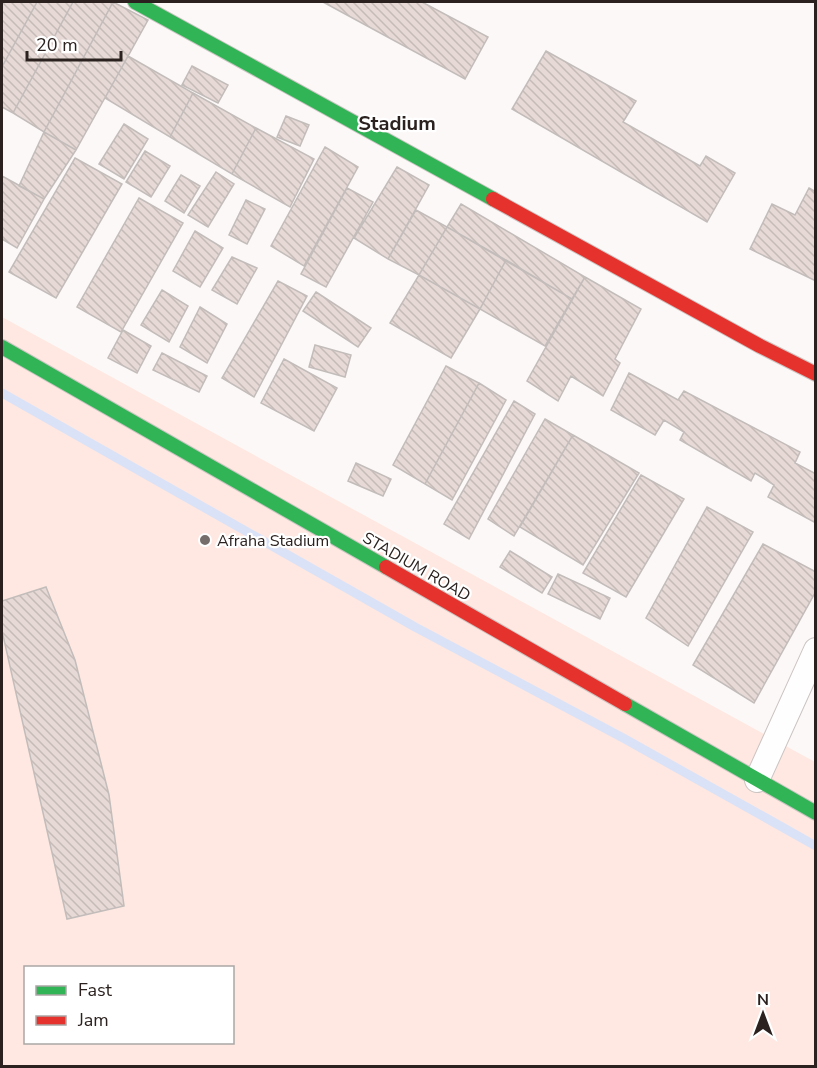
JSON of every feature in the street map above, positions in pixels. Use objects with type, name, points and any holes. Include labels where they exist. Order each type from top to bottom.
[{"type":"street","points":[[135,2],[750,340],[816,374]]},
{"type":"street","name":"STADIUM ROAD","points":[[2,347],[816,813]]},
{"type":"street","points":[[757,780],[816,650]]},
{"type":"shaded area","name":"Afraha Stadium","points":[[2,317],[815,762],[815,1066],[2,1066]]},
{"type":"building","points":[[2,2],[37,2],[2,67]]},
{"type":"building","points":[[37,2],[73,2],[13,113],[2,107],[2,67]]},
{"type":"building","points":[[73,2],[113,2],[44,132],[13,113]]},
{"type":"building","points":[[113,2],[148,20],[76,150],[44,132]]},
{"type":"building","points":[[323,2],[422,2],[488,37],[465,79]]},
{"type":"building","points":[[546,51],[636,101],[623,122],[700,166],[706,156],[735,173],[707,222],[512,109]]},
{"type":"building","points":[[128,56],[193,93],[170,137],[105,98]]},
{"type":"building","points":[[192,66],[228,85],[218,103],[182,85]]},
{"type":"building","points":[[193,93],[256,128],[232,174],[170,137]]},
{"type":"building","points":[[286,116],[309,125],[300,146],[277,137]]},
{"type":"building","points":[[124,124],[148,139],[124,179],[99,164]]},
{"type":"building","points":[[256,128],[314,159],[290,207],[232,174]]},
{"type":"building","points":[[44,132],[76,150],[44,199],[19,186]]},
{"type":"building","points":[[325,147],[358,167],[304,266],[271,246]]},
{"type":"building","points":[[145,151],[170,166],[151,197],[126,182]]},
{"type":"building","points":[[75,158],[122,184],[56,298],[9,272]]},
{"type":"building","points":[[397,167],[429,185],[388,259],[354,238]]},
{"type":"building","points":[[216,172],[234,184],[208,227],[188,215]]},
{"type":"building","points":[[181,175],[200,186],[184,213],[165,201]]},
{"type":"building","points":[[2,176],[44,199],[17,248],[2,239]]},
{"type":"building","points":[[347,188],[373,202],[326,287],[301,274]]},
{"type":"building","points":[[809,188],[816,192],[816,281],[750,249],[772,204],[795,215]]},
{"type":"building","points":[[139,198],[183,223],[121,332],[77,307]]},
{"type":"building","points":[[246,200],[265,209],[247,244],[229,235]]},
{"type":"building","points":[[461,204],[585,277],[572,299],[447,227]]},
{"type":"building","points":[[416,210],[447,227],[419,275],[388,259]]},
{"type":"building","points":[[447,227],[506,260],[480,309],[419,275]]},
{"type":"building","points":[[195,231],[223,248],[200,287],[173,271]]},
{"type":"building","points":[[232,257],[257,268],[237,304],[212,290]]},
{"type":"building","points":[[506,260],[572,299],[545,346],[480,309]]},
{"type":"building","points":[[419,275],[480,309],[451,358],[390,323]]},
{"type":"building","points":[[585,277],[641,309],[615,359],[620,363],[603,396],[571,376],[558,401],[527,381]]},
{"type":"building","points":[[278,281],[307,296],[254,397],[222,378]]},
{"type":"building","points":[[162,290],[188,306],[169,342],[141,325]]},
{"type":"building","points":[[316,292],[371,328],[358,347],[303,311]]},
{"type":"building","points":[[200,307],[227,324],[207,363],[180,347]]},
{"type":"building","points":[[123,330],[151,346],[137,373],[108,358]]},
{"type":"building","points":[[315,345],[351,355],[345,377],[309,367]]},
{"type":"building","points":[[162,353],[207,376],[199,392],[153,370]]},
{"type":"building","points":[[284,359],[337,388],[314,431],[261,403]]},
{"type":"building","points":[[446,366],[479,383],[425,484],[393,465]]},
{"type":"building","points":[[629,373],[678,400],[684,391],[800,452],[795,463],[816,474],[816,518],[814,522],[768,497],[774,485],[755,473],[751,481],[680,440],[684,432],[664,420],[655,435],[611,410]]},
{"type":"building","points":[[479,383],[506,400],[452,500],[425,484]]},
{"type":"building","points":[[514,401],[535,414],[469,539],[444,524]]},
{"type":"building","points":[[545,419],[573,435],[514,536],[488,519]]},
{"type":"building","points":[[573,435],[639,473],[583,565],[520,527]]},
{"type":"building","points":[[356,463],[391,479],[383,496],[348,481]]},
{"type":"building","points":[[641,475],[684,499],[626,597],[583,573]]},
{"type":"building","points":[[707,507],[753,532],[688,646],[646,618]]},
{"type":"building","points":[[763,544],[816,572],[816,591],[754,703],[693,665]]},
{"type":"building","points":[[510,551],[552,577],[542,593],[500,567]]},
{"type":"building","points":[[558,574],[610,598],[600,619],[548,594]]},
{"type":"building","points":[[46,587],[75,660],[109,795],[124,906],[67,919],[2,631],[2,601]]},
{"type":"waterway","points":[[2,393],[415,627],[625,739],[816,846]]},
{"type":"traffic: fast","points":[[135,2],[493,199]]},
{"type":"traffic: fast","points":[[2,347],[386,567]]},
{"type":"traffic: fast","points":[[625,704],[816,813]]},
{"type":"traffic: jam","points":[[493,199],[760,346],[816,374]]},
{"type":"traffic: jam","points":[[386,567],[625,704]]},
{"type":"place","name":"Afraha Stadium","points":[[205,540]]},
{"type":"district","name":"Stadium","points":[[397,123]]}]
